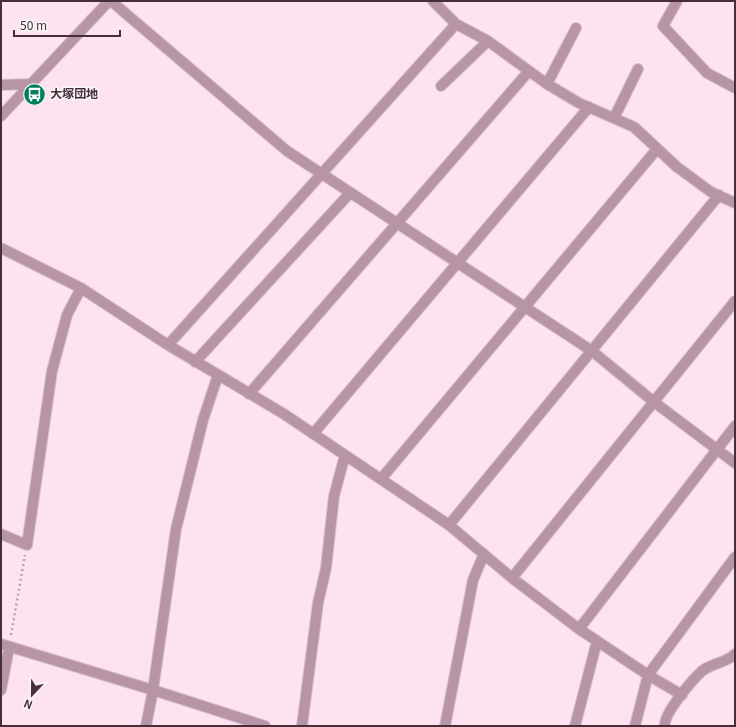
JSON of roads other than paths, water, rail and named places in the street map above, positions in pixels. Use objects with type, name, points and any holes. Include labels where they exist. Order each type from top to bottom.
[{"type":"street","points":[[1,116],[110,1],[287,151],[321,175],[398,223],[592,351],[654,402],[735,463]]},
{"type":"street","points":[[433,1],[456,24],[488,41],[547,84],[578,103],[634,126],[677,167],[719,195],[735,203]]},
{"type":"street","points":[[677,1],[663,26],[707,73],[735,88]]},
{"type":"street","points":[[168,345],[456,24]]},
{"type":"street","points":[[547,84],[576,28]]},
{"type":"street","points":[[441,86],[488,41]]},
{"type":"street","points":[[614,118],[638,69]]},
{"type":"street","points":[[249,394],[529,71]]},
{"type":"street","points":[[1,85],[30,84]]},
{"type":"street","points":[[313,434],[589,107]]},
{"type":"street","points":[[381,479],[657,149]]},
{"type":"street","points":[[195,362],[350,192]]},
{"type":"street","points":[[449,525],[719,195]]},
{"type":"street","points":[[1,248],[81,288],[168,345],[345,455],[449,525],[512,578],[579,629],[648,675],[682,695]]},
{"type":"street","points":[[1,534],[27,545],[52,371],[67,315],[81,288]]},
{"type":"street","points":[[512,578],[735,301]]},
{"type":"street","points":[[146,726],[153,690],[176,529],[203,420],[218,375]]},
{"type":"street","points":[[579,629],[735,426]]},
{"type":"street","points":[[302,726],[318,603],[326,568],[334,496],[345,455]]},
{"type":"street","points":[[445,726],[473,580],[484,554]]},
{"type":"street","points":[[635,726],[648,675],[735,557]]},
{"type":"street","points":[[575,726],[597,641]]},
{"type":"street","points":[[1,690],[5,646],[153,690],[265,726]]},
{"type":"street","points":[[665,726],[667,715],[703,671],[731,658],[735,654]]},
{"type":"place","name":"大塚団地","points":[[34,94]]}]
